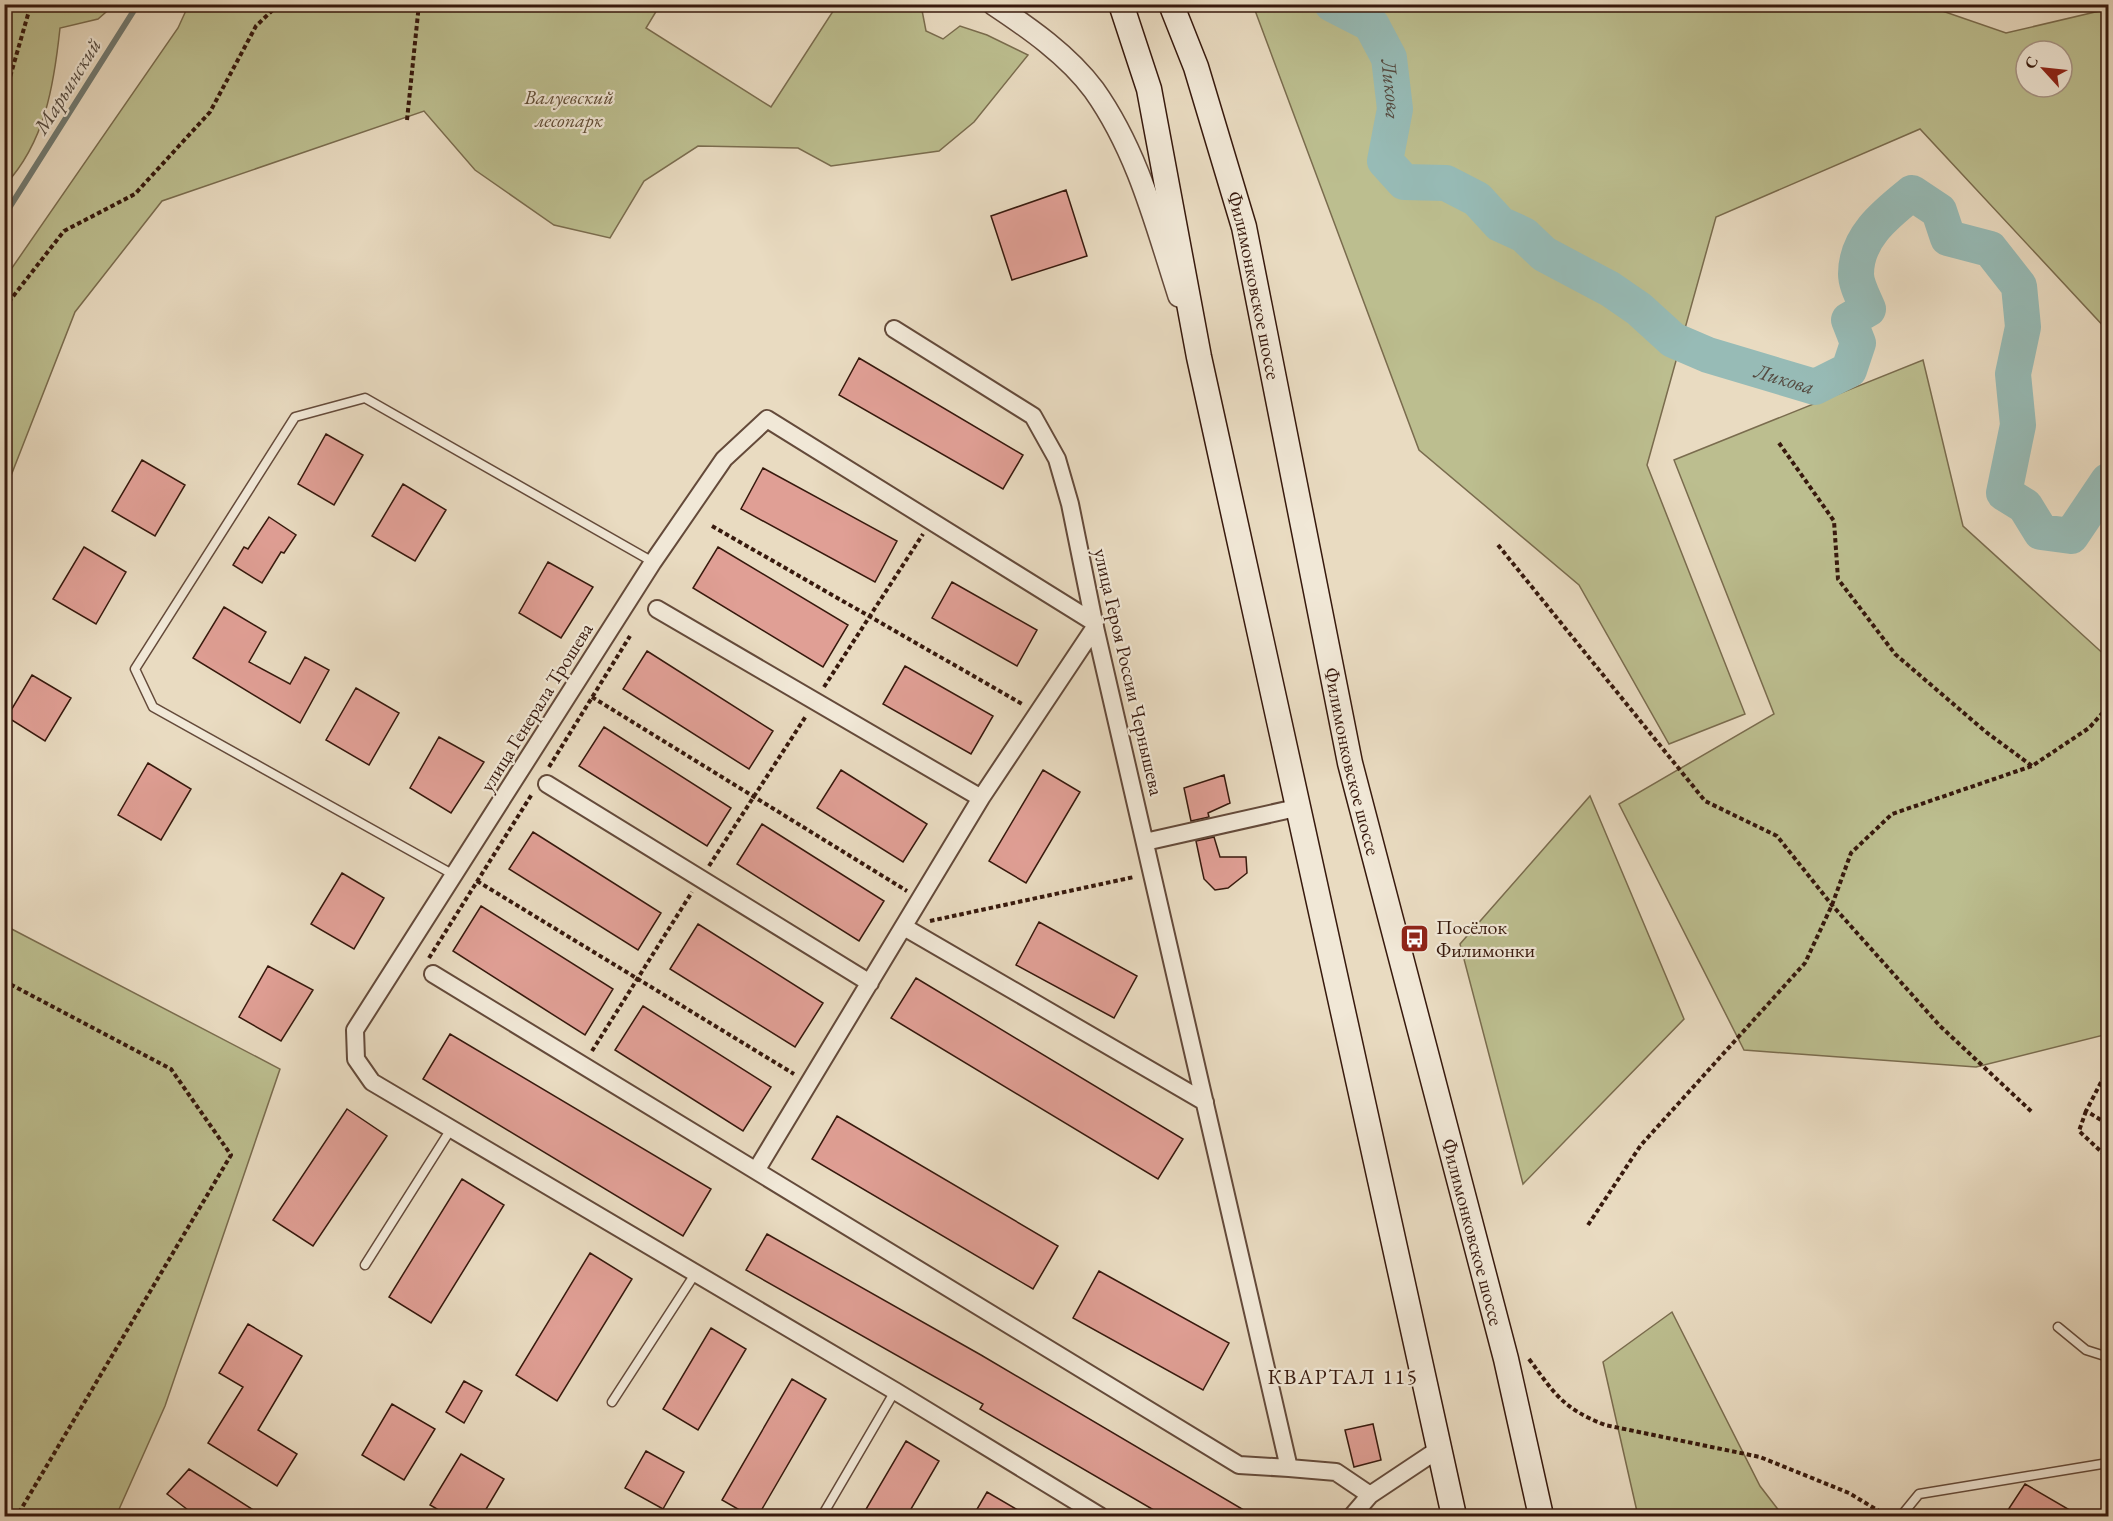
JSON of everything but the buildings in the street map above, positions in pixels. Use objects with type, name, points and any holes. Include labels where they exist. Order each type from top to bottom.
[{"type":"main road","points":[[1121,4],[1149,89],[1199,357],[1296,808],[1455,1516]]},
{"type":"main road","name":"Филимонковское шоссе","points":[[1171,4],[1196,68],[1244,227],[1350,763],[1506,1359],[1540,1516]]},
{"type":"street","points":[[993,4],[1041,36],[1093,89],[1134,159],[1199,357]]},
{"type":"street","name":"улица Героя России Чернышева","points":[[894,329],[1033,416],[1057,459],[1070,504],[1095,625],[1288,1468]]},
{"type":"street","name":"улица Генерала Трошева","points":[[451,1129],[372,1082],[356,1059],[356,1030],[653,562],[724,459],[767,418],[931,521]]},
{"type":"street","points":[[757,1169],[981,798],[1095,625],[931,521]]},
{"type":"street","points":[[657,609],[981,798]]},
{"type":"street","points":[[547,784],[870,983]]},
{"type":"street","points":[[1145,842],[1296,808]]},
{"type":"street","points":[[904,927],[1205,1102]]},
{"type":"street","points":[[434,974],[1239,1465],[1336,1472],[1370,1496]]},
{"type":"street","points":[[451,1129],[895,1391],[1082,1512],[1100,1516]]},
{"type":"street","points":[[1352,1516],[1370,1496],[1439,1449]]},
{"type":"lane","points":[[455,875],[153,707],[135,669],[141,658],[295,417],[365,398],[653,562]]},
{"type":"lane","points":[[365,1265],[451,1129]]},
{"type":"lane","points":[[612,1402],[695,1274]]},
{"type":"lane","points":[[2058,1327],[2086,1350],[2109,1357]]},
{"type":"lane","points":[[822,1516],[895,1391]]},
{"type":"lane","points":[[1901,1516],[1919,1494],[2109,1463]]},
{"type":"path","points":[[4,98],[31,4]]},
{"type":"path","points":[[4,308],[64,231],[135,194],[210,112],[256,26],[279,4]]},
{"type":"path","points":[[407,120],[419,4]]},
{"type":"path","points":[[1779,443],[1834,521],[1838,579],[1895,654],[1986,732],[2032,766]]},
{"type":"path","points":[[584,1065],[931,521]]},
{"type":"path","points":[[712,526],[1037,713]]},
{"type":"path","points":[[1498,545],[1705,801],[1777,836],[1833,905],[1940,1026],[2033,1113]]},
{"type":"path","points":[[592,697],[920,899]]},
{"type":"path","points":[[1588,1225],[1641,1145],[1805,963],[1833,905],[1851,853],[1892,814],[2032,766],[2089,728],[2109,707]]},
{"type":"path","points":[[904,927],[1153,873]]},
{"type":"path","points":[[477,881],[809,1083]]},
{"type":"path","points":[[4,981],[171,1069],[231,1155],[17,1516]]},
{"type":"path","points":[[2109,1069],[2085,1112],[2079,1131],[2109,1158]]},
{"type":"path","points":[[2085,1112],[2109,1124]]},
{"type":"path","points":[[1524,1353],[1558,1399],[1584,1417],[1605,1425],[1760,1457],[1849,1493],[1887,1516]]},
{"type":"green space","points":[[5,4],[114,5],[98,19],[60,28],[51,91],[45,112],[30,150],[5,185]]},
{"type":"green space","name":"Валуевский лесопарк","points":[[189,4],[660,5],[646,28],[771,107],[837,5],[921,5],[926,31],[943,39],[960,26],[987,35],[1028,55],[974,122],[939,151],[831,166],[798,148],[698,146],[644,181],[610,238],[554,225],[475,170],[424,111],[162,201],[75,312],[5,491],[5,278],[178,28]]},
{"type":"green space","points":[[1253,5],[1925,5],[2006,33],[2108,9],[2108,331],[1920,129],[1716,217],[1647,465],[1745,714],[1669,744],[1579,585],[1419,450]]},
{"type":"green space","points":[[1923,360],[1963,526],[2108,658],[2108,1034],[1976,1067],[1744,1050],[1619,804],[1774,714],[1674,460]]},
{"type":"green space","points":[[1590,796],[1684,1019],[1523,1184],[1460,944]]},
{"type":"green space","points":[[4,925],[280,1069],[165,1406],[116,1516],[5,1516]]},
{"type":"green space","points":[[1672,1312],[1760,1486],[1783,1516],[1638,1516],[1603,1362]]},
{"type":"waterway","name":"Марьинский","points":[[4,216],[138,4]]},
{"type":"waterway","name":"Ликова","points":[[1332,4],[1371,24],[1389,58],[1395,109],[1385,161],[1404,182],[1446,183],[1477,199],[1500,224],[1524,235],[1544,254],[1610,289],[1639,309],[1673,340],[1708,355],[1815,387],[1849,370],[1858,343],[1849,320],[1868,309],[1856,278],[1857,261],[1861,249],[1883,218],[1912,193],[1939,211],[1948,238],[1990,249],[2019,286],[2023,327],[2013,374],[2018,425],[2004,493],[2025,506],[2041,532],[2071,536],[2108,481]]},
{"type":"place","name":"Посёлок Филимонки","points":[[1415,938]]},
{"type":"district","name":"КВАРТАЛ 115","points":[[1343,1376]]}]
